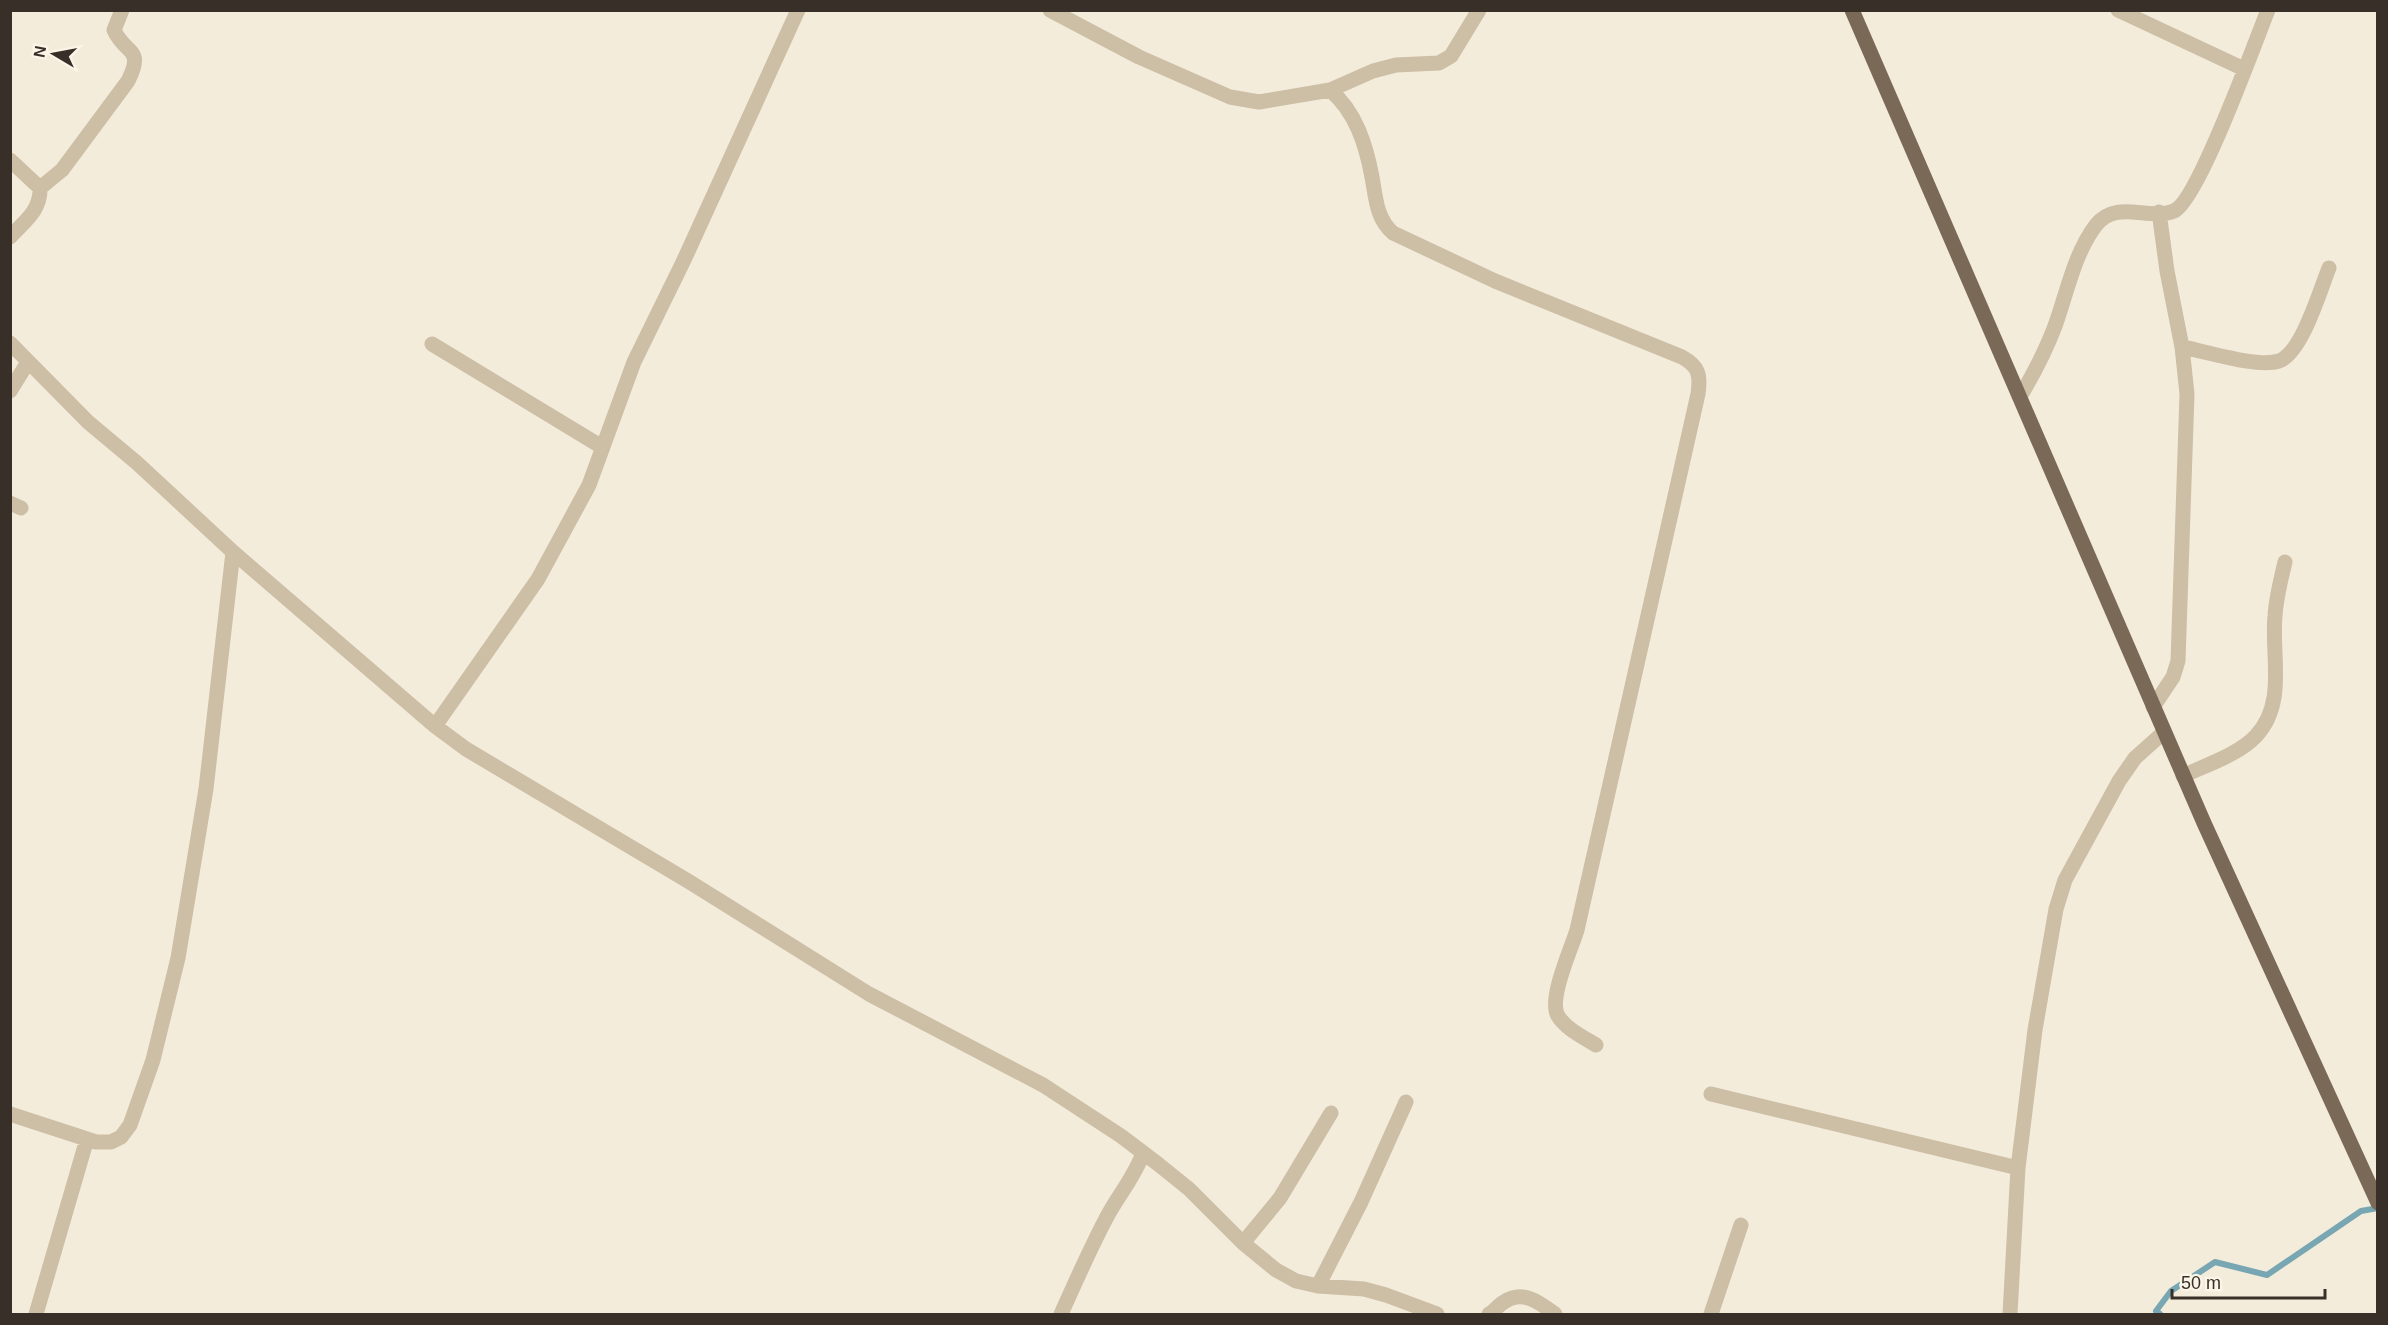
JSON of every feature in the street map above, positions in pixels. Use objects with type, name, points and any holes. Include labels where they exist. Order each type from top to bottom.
[{"type":"main road","points":[[1852,10],[2021,395],[2183,776],[2378,1203]]},
{"type":"street","points":[[10,237],[38,208],[40,188],[62,170],[128,81],[134,69],[136,59],[133,50],[118,38],[114,30],[122,10]]},
{"type":"street","points":[[435,726],[538,579],[589,485],[634,362],[689,249],[798,10]]},
{"type":"street","points":[[1050,10],[1139,57],[1230,97],[1259,102],[1330,90],[1373,71],[1396,65],[1439,63],[1450,56],[1479,10]]},
{"type":"street","points":[[2118,10],[2244,69]]},
{"type":"street","points":[[2021,395],[2055,326],[2086,240],[2098,223],[2110,214],[2125,211],[2174,211],[2186,201],[2194,187],[2268,10]]},
{"type":"street","points":[[1330,90],[1341,99],[1364,143],[1378,211],[1382,221],[1392,233],[1495,281],[1682,357],[1692,363],[1700,375],[1698,393],[1577,930],[1554,1003],[1558,1016],[1573,1031],[1596,1045]]},
{"type":"street","points":[[10,160],[40,188]]},
{"type":"street","points":[[2153,707],[2173,677],[2178,661],[2187,394],[2182,346],[2167,271],[2159,212]]},
{"type":"street","points":[[2182,346],[2259,362],[2278,361],[2288,355],[2298,343],[2329,268]]},
{"type":"street","points":[[10,344],[88,422],[137,463],[233,552],[435,726],[466,749],[688,881],[869,994],[1043,1085],[1143,1153],[1189,1189],[1243,1243],[1276,1270],[1296,1281],[1318,1286],[1364,1289],[1410,1302],[1437,1314]]},
{"type":"street","points":[[432,344],[602,447]]},
{"type":"street","points":[[10,391],[28,362]]},
{"type":"street","points":[[10,1114],[87,1139],[111,1142],[121,1137],[130,1125],[153,1060],[178,958],[206,789],[233,552]]},
{"type":"street","points":[[2183,776],[2238,749],[2256,736],[2266,720],[2277,672],[2275,615],[2285,562]]},
{"type":"street","points":[[2010,1314],[2018,1168],[2048,949],[2065,880],[2119,781],[2135,758],[2164,732]]},
{"type":"street","points":[[1711,1094],[2018,1168]]},
{"type":"street","points":[[1318,1286],[1361,1202],[1406,1102]]},
{"type":"street","points":[[1243,1243],[1287,1188],[1331,1113]]},
{"type":"street","points":[[36,1314],[87,1139]]},
{"type":"street","points":[[1061,1314],[1082,1266],[1110,1212],[1138,1168],[1143,1153]]},
{"type":"street","points":[[1711,1314],[1741,1225]]},
{"type":"street","points":[[1489,1314],[1504,1301],[1517,1296],[1527,1297],[1555,1314]]},
{"type":"waterway","points":[[2160,1314],[2156,1311],[2171,1291],[2215,1262],[2267,1275],[2361,1211],[2378,1208]]}]
